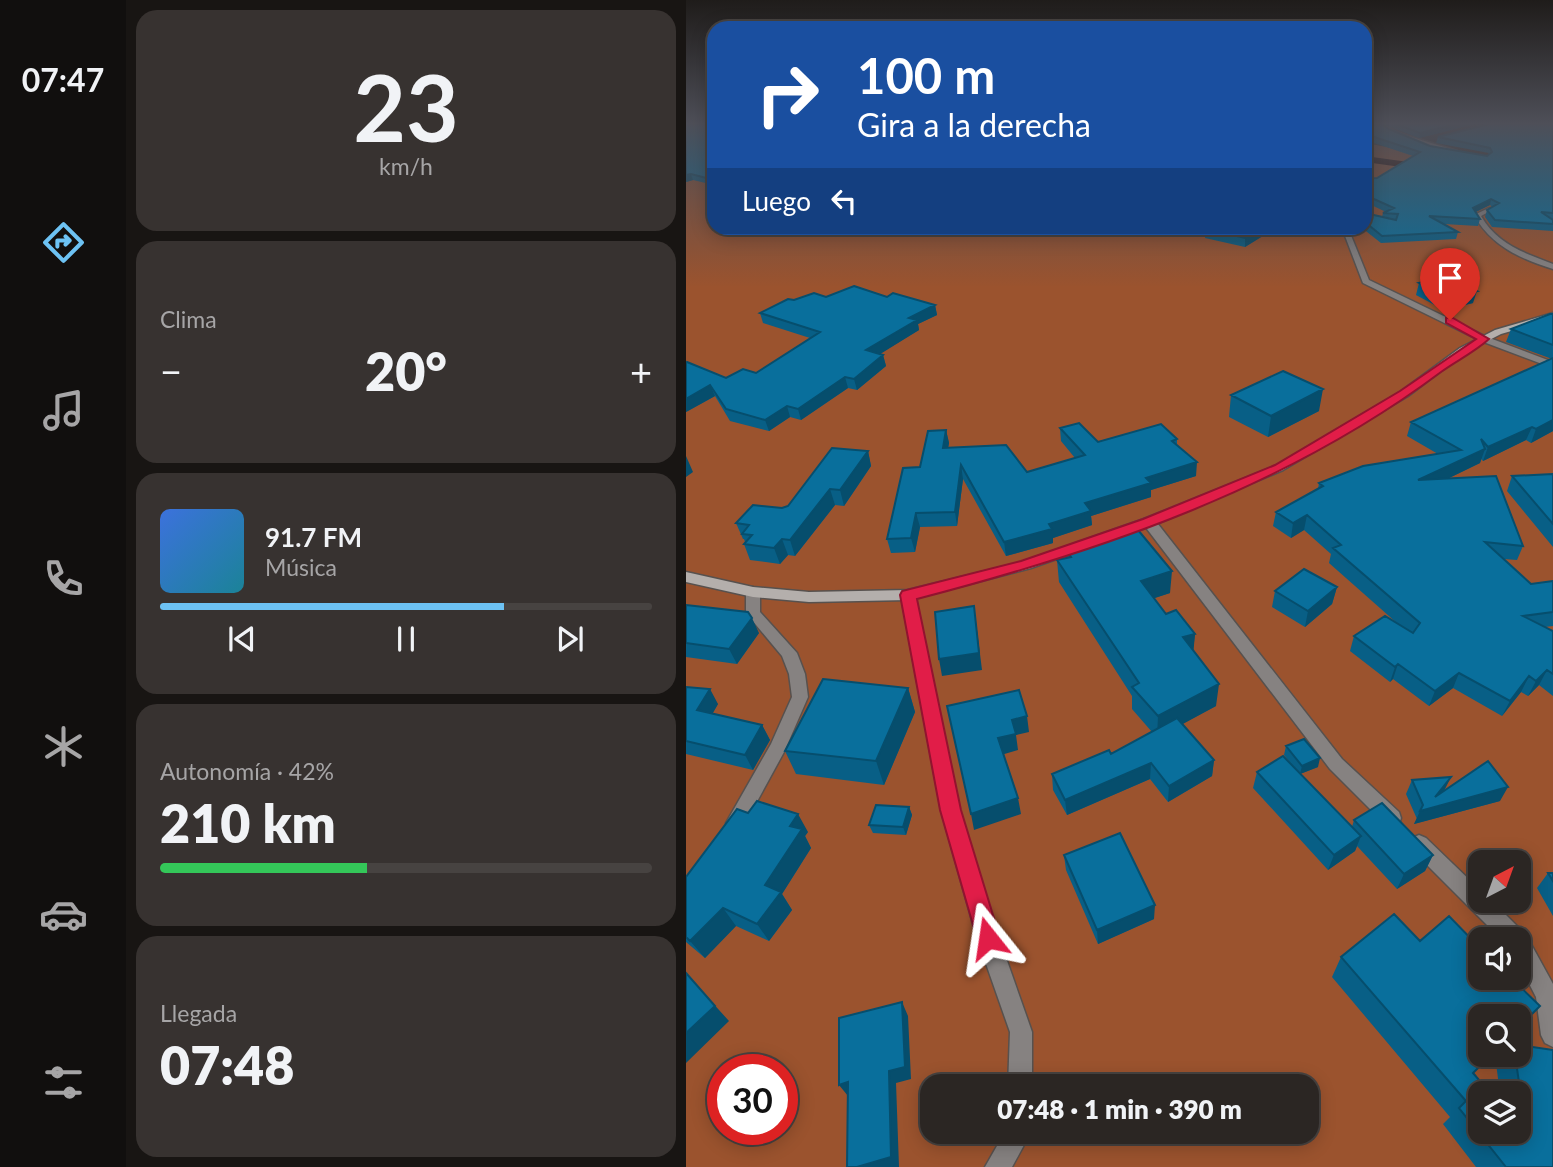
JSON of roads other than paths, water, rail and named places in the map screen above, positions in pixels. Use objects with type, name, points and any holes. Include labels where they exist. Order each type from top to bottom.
[{"type":"street","points":[[1491,209],[1477,215],[1484,229],[1500,245],[1553,267]]},
{"type":"street","points":[[1348,235],[1366,281],[1484,339],[1553,365]]},
{"type":"street","points":[[686,577],[753,592],[809,597],[908,595],[1026,565],[1149,522],[1279,468],[1404,394],[1463,350],[1498,332],[1553,316]]},
{"type":"street","points":[[1149,522],[1336,764],[1504,927]]},
{"type":"street","points":[[735,823],[778,747],[800,698],[797,674],[789,653],[753,613],[753,592]]},
{"type":"street","points":[[908,595],[950,810],[988,938],[1021,1032],[1020,1074]]},
{"type":"street","points":[[1531,965],[1547,995],[1553,1035]]},
{"type":"street","points":[[998,1167],[1012,1144]]}]
